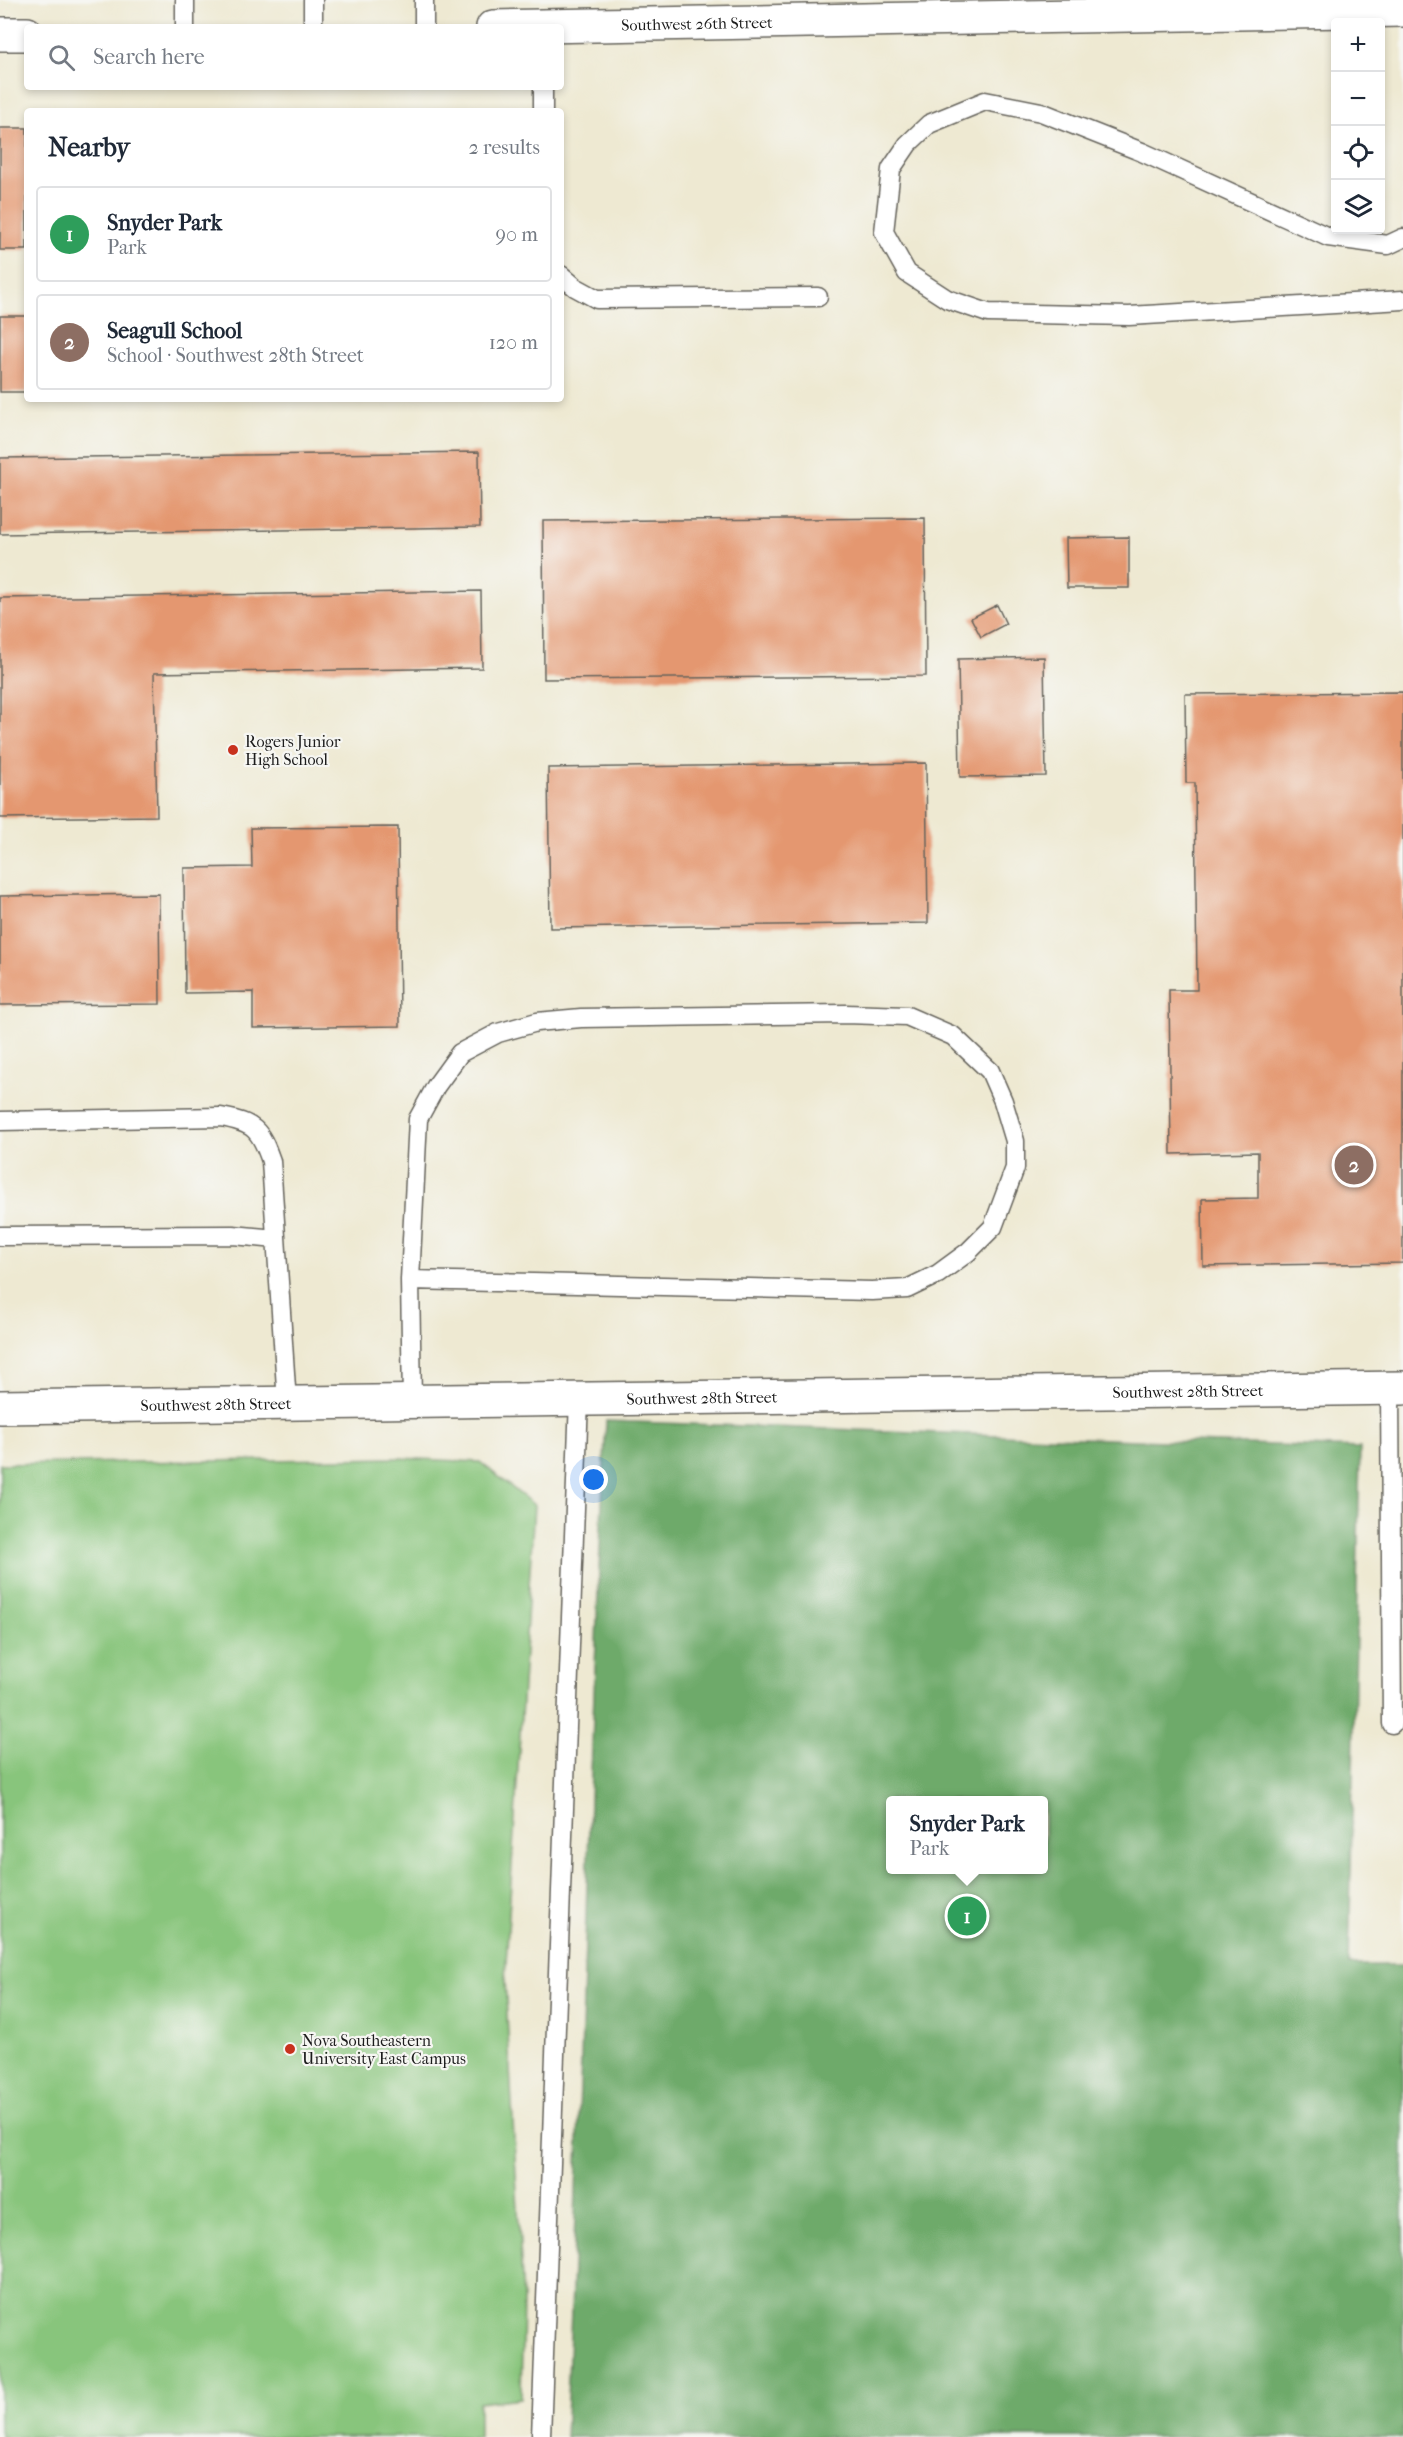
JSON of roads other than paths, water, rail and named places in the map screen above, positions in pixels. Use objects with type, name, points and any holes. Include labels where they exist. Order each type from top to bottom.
[{"type":"street","points":[[536,0],[536,24]]},
{"type":"street","name":"Southwest 26th Street","points":[[564,27],[1403,10]]},
{"type":"street","points":[[0,34],[24,34]]},
{"type":"street","name":"Southwest 28th Street","points":[[0,1407],[1397,1388]]},
{"type":"lane","points":[[185,0],[185,24]]},
{"type":"lane","points":[[313,0],[313,24]]},
{"type":"lane","points":[[424,0],[424,24]]},
{"type":"lane","points":[[543,90],[543,108]]},
{"type":"lane","points":[[1403,238],[1388,245],[1328,237],[1142,152],[1041,112],[985,101],[929,124],[908,144],[891,169],[884,232],[907,273],[947,299],[988,313],[1129,316],[1403,300]]},
{"type":"lane","points":[[564,278],[575,287],[597,298],[818,297]]},
{"type":"lane","points":[[410,1280],[872,1292],[907,1289],[938,1274],[968,1252],[993,1227],[1015,1168],[1015,1141],[1003,1101],[990,1071],[953,1036],[907,1016],[846,1014],[616,1017],[537,1022],[498,1033],[460,1053],[436,1086],[418,1119],[410,1280],[412,1401]]},
{"type":"lane","points":[[0,1121],[220,1117],[243,1121],[263,1137],[271,1161],[287,1403]]},
{"type":"lane","points":[[0,1236],[233,1235],[276,1239]]},
{"type":"lane","points":[[1392,1724],[1397,1388]]},
{"type":"lane","points":[[541,2437],[579,1399]]},
{"type":"place","name":"Rogers Junior High School","points":[[233,750]]},
{"type":"place","name":"Seagull School","points":[[1354,1165]]},
{"type":"place","name":"Snyder Park","points":[[967,1916]]},
{"type":"place","name":"Nova Southeastern University East Campus","points":[[290,2049]]}]
